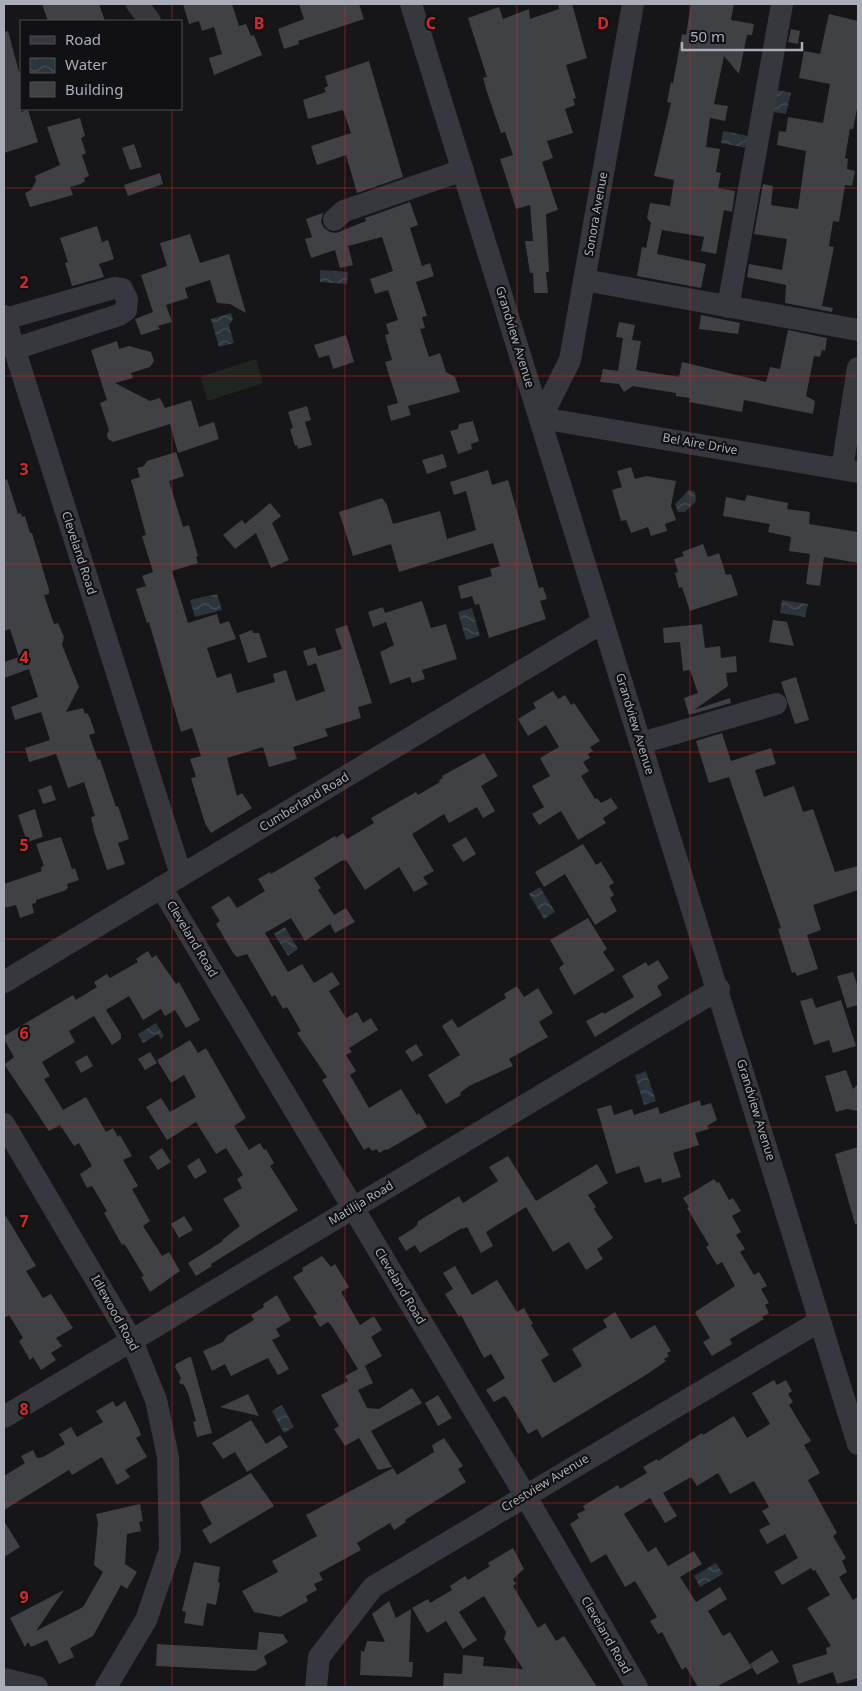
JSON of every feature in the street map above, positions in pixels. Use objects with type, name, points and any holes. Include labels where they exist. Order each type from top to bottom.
[{"type":"street","points":[[137,4],[149,20]]},
{"type":"street","name":"Grandview Avenue","points":[[411,4],[858,1444]]},
{"type":"street","name":"Sonora Avenue","points":[[541,418],[570,360],[633,4]]},
{"type":"street","points":[[728,307],[782,4]]},
{"type":"street","points":[[334,220],[344,211],[463,170]]},
{"type":"street","points":[[584,280],[858,330]]},
{"type":"street","points":[[4,318],[114,288],[122,289],[127,299],[126,310],[119,314],[14,350]]},
{"type":"street","name":"Cleveland Road","points":[[4,318],[182,875]]},
{"type":"street","points":[[850,470],[858,368]]},
{"type":"street","name":"Bel Aire Drive","points":[[541,418],[850,470]]},
{"type":"street","name":"Cumberland Road","points":[[4,982],[603,622]]},
{"type":"street","points":[[641,743],[776,704]]},
{"type":"street","name":"Cleveland Road","points":[[161,887],[525,1495],[637,1687]]},
{"type":"street","name":"Matilija Road","points":[[4,1417],[718,990]]},
{"type":"street","name":"Idlewood Road","points":[[4,1124],[132,1341],[156,1400],[168,1457],[170,1550],[146,1620],[106,1687]]},
{"type":"street","name":"Crestview Avenue","points":[[316,1687],[320,1657],[373,1587],[820,1321]]},
{"type":"street","points":[[4,1679],[37,1687]]},
{"type":"shaded area","points":[[256,359],[263,383],[208,401],[200,377]]},
{"type":"water","points":[[777,90],[791,93],[786,114],[773,112]]},
{"type":"water","points":[[723,131],[749,136],[747,148],[721,143]]},
{"type":"water","points":[[320,270],[348,272],[347,284],[320,282]]},
{"type":"water","points":[[231,313],[233,319],[229,325],[234,343],[219,347],[211,319]]},
{"type":"water","points":[[689,490],[695,492],[696,501],[685,512],[678,512],[675,504]]},
{"type":"water","points":[[217,594],[222,610],[195,617],[190,600]]},
{"type":"water","points":[[782,600],[808,604],[805,617],[780,613]]},
{"type":"water","points":[[472,608],[480,636],[466,640],[458,612]]},
{"type":"water","points":[[540,887],[555,912],[544,919],[529,894]]},
{"type":"water","points":[[285,927],[298,949],[288,956],[274,934]]},
{"type":"water","points":[[156,1023],[164,1036],[161,1039],[158,1034],[143,1043],[138,1034]]},
{"type":"water","points":[[646,1071],[656,1101],[644,1105],[635,1075]]},
{"type":"water","points":[[282,1405],[294,1427],[284,1433],[272,1411]]},
{"type":"water","points":[[716,1563],[723,1574],[700,1587],[694,1576]]},
{"type":"building","points":[[42,4],[99,4],[105,20],[48,20]]},
{"type":"building","points":[[183,4],[232,4],[239,26],[246,24],[251,36],[254,35],[262,55],[214,75],[209,58],[222,54],[214,27],[202,31],[199,21],[189,24]]},
{"type":"building","points":[[299,4],[359,4],[364,19],[298,41],[299,44],[284,49],[278,29],[304,19]]},
{"type":"building","points":[[558,4],[572,4],[587,58],[566,65],[576,98],[573,99],[575,105],[565,109],[573,133],[547,141],[553,158],[542,162],[558,210],[546,214],[549,272],[546,272],[548,293],[534,293],[533,273],[530,273],[525,241],[533,241],[530,205],[516,209],[500,159],[513,155],[505,132],[501,133],[487,92],[483,78],[487,77],[468,18],[499,7],[503,19],[529,9],[530,19],[559,9]]},
{"type":"building","points":[[691,4],[734,4],[731,20],[754,24],[752,35],[747,35],[739,74],[724,56],[714,104],[728,106],[725,121],[710,118],[706,147],[720,149],[716,172],[721,173],[718,188],[735,191],[732,212],[724,210],[716,254],[701,251],[704,237],[662,230],[657,254],[706,264],[701,288],[637,276],[642,247],[646,248],[651,223],[647,218],[650,203],[670,206],[674,180],[654,176],[671,103],[667,102],[671,82],[673,83],[682,34],[686,35]]},
{"type":"building","points":[[829,14],[858,21],[858,104],[853,129],[850,129],[845,158],[848,159],[847,169],[855,171],[852,186],[845,185],[839,222],[833,221],[829,246],[834,247],[822,306],[833,308],[832,312],[785,303],[786,285],[747,277],[749,264],[782,270],[787,239],[754,234],[763,184],[773,186],[771,205],[798,209],[806,151],[777,145],[779,131],[786,132],[788,117],[823,123],[830,84],[799,78],[804,51],[820,54]]},
{"type":"building","points":[[791,29],[800,31],[798,44],[788,42]]},
{"type":"building","points":[[8,31],[20,72],[20,110],[21,112],[28,110],[38,142],[4,153],[4,32]]},
{"type":"building","points":[[369,61],[403,177],[357,193],[346,155],[317,165],[311,146],[351,133],[343,110],[308,119],[303,100],[326,92],[324,88],[328,86],[325,76]]},
{"type":"building","points":[[80,118],[85,136],[81,138],[86,153],[82,155],[89,176],[84,178],[85,181],[81,184],[70,187],[73,195],[30,207],[25,193],[31,190],[36,181],[35,176],[60,165],[47,127]]},
{"type":"building","points":[[134,144],[142,167],[130,170],[122,148]]},
{"type":"building","points":[[160,173],[163,184],[128,196],[124,185]]},
{"type":"building","points":[[410,202],[418,225],[410,228],[422,266],[430,263],[434,276],[416,282],[427,316],[422,317],[425,328],[420,329],[429,357],[440,353],[446,372],[455,377],[460,392],[408,406],[411,415],[391,421],[387,406],[398,403],[385,362],[392,360],[385,335],[389,334],[386,324],[398,320],[388,290],[375,294],[370,279],[393,271],[382,237],[348,246],[353,265],[340,268],[335,250],[311,258],[305,239],[312,237],[306,219],[323,213],[321,222],[324,228],[336,233],[366,221],[365,218]]},
{"type":"building","points":[[97,226],[102,242],[108,240],[114,259],[99,264],[104,277],[72,286],[65,263],[68,262],[60,238]]},
{"type":"building","points":[[190,234],[200,263],[229,254],[246,313],[230,304],[217,303],[210,280],[185,288],[188,298],[166,305],[172,322],[158,326],[160,329],[141,335],[135,319],[153,312],[141,275],[167,266],[160,243]]},
{"type":"building","points":[[701,315],[740,323],[738,334],[699,329]]},
{"type":"building","points":[[619,322],[635,325],[632,340],[641,341],[636,370],[679,377],[682,362],[766,382],[770,367],[780,369],[788,330],[827,338],[825,351],[822,350],[820,357],[814,356],[806,396],[815,401],[813,414],[744,400],[742,412],[689,402],[690,398],[676,396],[676,393],[633,386],[624,392],[619,384],[600,382],[603,369],[618,371],[623,338],[631,339],[616,337]]},
{"type":"building","points":[[346,335],[354,362],[333,369],[329,355],[319,358],[314,345]]},
{"type":"building","points":[[117,341],[119,349],[129,346],[151,352],[154,361],[150,367],[131,373],[133,378],[115,383],[150,401],[160,398],[165,408],[191,400],[199,427],[214,422],[219,439],[178,453],[170,424],[113,442],[108,439],[107,434],[109,430],[100,403],[107,400],[91,350]]},
{"type":"building","points":[[307,406],[311,420],[305,422],[312,445],[298,449],[297,445],[295,446],[290,429],[293,428],[288,412]]},
{"type":"building","points":[[473,421],[479,441],[471,444],[472,449],[458,454],[450,431],[458,429],[459,424]]},
{"type":"building","points":[[176,452],[184,476],[169,481],[183,527],[189,525],[198,556],[196,557],[198,563],[172,571],[188,623],[217,614],[220,624],[229,621],[236,639],[207,648],[217,678],[231,673],[237,693],[275,682],[273,674],[286,670],[296,701],[325,691],[316,663],[308,666],[303,651],[315,647],[318,656],[342,649],[335,629],[347,625],[372,703],[358,707],[361,718],[325,729],[328,736],[293,747],[297,759],[269,767],[263,747],[227,758],[237,796],[242,793],[252,808],[211,833],[205,823],[191,778],[196,777],[190,759],[201,756],[192,728],[181,732],[149,622],[147,623],[136,589],[146,586],[142,576],[153,572],[142,536],[146,535],[131,480],[140,477],[137,468],[144,466],[147,461]]},
{"type":"building","points":[[443,454],[447,467],[427,474],[422,460]]},
{"type":"building","points":[[631,467],[635,479],[646,476],[676,481],[671,506],[676,520],[665,524],[667,531],[651,536],[648,527],[631,533],[626,520],[621,521],[612,490],[622,487],[617,471]]},
{"type":"building","points":[[488,470],[492,485],[508,480],[539,588],[543,587],[547,599],[540,601],[546,619],[489,638],[479,604],[475,605],[472,596],[461,599],[458,586],[492,576],[490,569],[500,566],[493,543],[399,572],[391,544],[353,556],[339,512],[382,498],[387,505],[393,524],[440,511],[447,539],[476,530],[466,491],[454,495],[450,482]]},
{"type":"building","points":[[7,479],[18,514],[21,513],[22,517],[25,516],[30,533],[32,533],[49,590],[49,594],[44,595],[54,624],[58,623],[64,637],[62,645],[79,687],[66,712],[83,708],[85,714],[87,713],[90,718],[95,733],[89,735],[98,760],[100,759],[129,839],[118,843],[125,864],[107,870],[94,831],[91,817],[95,816],[84,782],[68,788],[56,754],[29,762],[25,748],[50,740],[41,712],[15,720],[11,707],[38,697],[29,669],[4,678],[4,662],[19,657],[10,629],[4,631],[4,480]]},
{"type":"building","points":[[747,495],[788,503],[787,509],[810,512],[809,524],[858,532],[858,563],[824,557],[820,586],[806,584],[810,554],[789,551],[791,537],[768,532],[770,524],[723,516],[726,497],[745,501]]},
{"type":"building","points":[[270,503],[281,516],[272,523],[289,560],[271,568],[256,533],[235,549],[223,535],[242,520],[245,524]]},
{"type":"building","points":[[703,544],[708,557],[719,553],[726,575],[731,574],[738,595],[690,611],[682,587],[679,588],[675,573],[678,572],[674,559],[684,556],[682,552]]},
{"type":"building","points":[[422,601],[431,628],[446,624],[457,659],[422,670],[425,679],[412,683],[410,677],[390,684],[380,652],[394,645],[386,622],[373,627],[368,612],[383,607],[385,613]]},
{"type":"building","points":[[773,620],[787,622],[794,646],[769,642]]},
{"type":"building","points":[[702,624],[705,648],[720,646],[721,658],[736,656],[737,672],[726,673],[728,686],[694,710],[730,698],[731,703],[689,715],[684,698],[698,693],[690,670],[683,671],[680,642],[664,643],[663,628]]},
{"type":"building","points":[[252,630],[253,633],[259,633],[267,657],[248,663],[239,635]]},
{"type":"building","points":[[796,677],[809,720],[795,724],[781,682]]},
{"type":"building","points":[[553,691],[558,699],[565,695],[571,705],[574,703],[600,741],[590,747],[593,751],[588,754],[590,758],[583,762],[589,771],[581,776],[595,799],[597,798],[601,803],[611,798],[618,808],[603,818],[606,823],[578,840],[561,811],[539,825],[532,814],[544,807],[532,786],[550,776],[540,758],[559,747],[546,725],[528,736],[518,719],[536,708],[533,703]]},
{"type":"building","points":[[722,733],[731,761],[771,748],[776,764],[755,770],[764,797],[794,786],[803,812],[813,809],[835,872],[858,866],[858,890],[813,905],[821,930],[807,935],[818,969],[797,976],[795,972],[792,973],[778,929],[781,928],[729,777],[709,783],[696,741]]},
{"type":"building","points":[[484,753],[498,776],[481,786],[495,811],[483,818],[477,807],[449,823],[444,814],[412,834],[434,871],[423,877],[428,884],[414,892],[399,867],[365,890],[346,860],[341,861],[314,878],[321,888],[318,890],[334,915],[346,908],[355,922],[335,933],[330,924],[305,941],[291,918],[265,933],[288,972],[302,964],[314,983],[332,972],[340,984],[329,991],[346,1018],[357,1012],[363,1023],[371,1018],[378,1030],[349,1048],[352,1052],[346,1055],[356,1071],[350,1075],[369,1108],[401,1089],[427,1127],[379,1153],[377,1149],[372,1151],[369,1147],[364,1150],[322,1080],[327,1077],[297,1033],[301,1031],[287,1007],[283,1009],[275,995],[272,997],[247,954],[237,957],[233,953],[216,924],[220,921],[211,907],[229,896],[237,908],[265,891],[258,879],[270,872],[271,874],[335,836],[336,838],[343,833],[347,839],[374,823],[371,818],[416,792],[418,795],[440,782],[439,780],[443,778],[442,776]]},
{"type":"building","points":[[51,785],[56,800],[43,804],[38,790]]},
{"type":"building","points":[[35,809],[43,837],[27,842],[18,815]]},
{"type":"building","points":[[61,837],[72,869],[75,868],[79,880],[67,884],[68,888],[64,891],[36,900],[36,903],[32,904],[34,913],[20,918],[16,905],[4,908],[4,884],[42,871],[41,867],[44,866],[36,844]]},
{"type":"building","points":[[466,837],[476,854],[463,862],[452,845]]},
{"type":"building","points":[[583,844],[596,865],[601,862],[614,883],[609,886],[614,895],[610,898],[617,911],[595,925],[565,874],[544,887],[535,872]]},
{"type":"building","points":[[588,918],[607,949],[603,952],[615,970],[574,995],[559,968],[564,964],[550,940]]},
{"type":"building","points":[[148,951],[152,958],[156,955],[176,984],[179,982],[200,1020],[186,1028],[175,1010],[165,1016],[161,1009],[143,1020],[129,996],[106,1010],[121,1034],[121,1039],[112,1045],[94,1016],[69,1031],[75,1042],[42,1062],[50,1076],[44,1079],[63,1110],[86,1097],[106,1132],[113,1128],[118,1137],[120,1135],[132,1156],[123,1160],[138,1186],[132,1189],[150,1221],[143,1226],[162,1256],[169,1252],[180,1271],[150,1292],[141,1277],[144,1276],[127,1248],[124,1244],[122,1245],[104,1213],[107,1211],[92,1186],[87,1188],[80,1174],[92,1166],[79,1143],[74,1146],[60,1125],[49,1131],[6,1067],[5,1064],[14,1057],[4,1039],[4,1036],[73,995],[76,1000],[97,987],[94,982],[107,974],[110,978],[138,962],[136,959]]},
{"type":"building","points":[[658,960],[669,978],[657,986],[662,995],[595,1037],[586,1021],[603,1012],[604,1014],[634,997],[622,976],[646,962],[648,966]]},
{"type":"building","points":[[853,972],[858,988],[858,1005],[847,1008],[837,976]]},
{"type":"building","points":[[517,986],[524,997],[538,988],[553,1013],[539,1022],[548,1037],[509,1059],[513,1066],[469,1086],[460,1093],[461,1095],[446,1104],[428,1075],[460,1055],[442,1026],[452,1019],[458,1028],[506,998],[504,994]]},
{"type":"building","points":[[812,998],[816,1008],[841,1000],[856,1046],[833,1053],[829,1040],[814,1045],[800,1001]]},
{"type":"building","points":[[190,1040],[198,1053],[206,1048],[246,1118],[234,1126],[249,1150],[260,1143],[264,1150],[266,1149],[274,1163],[270,1166],[298,1210],[211,1264],[212,1266],[196,1276],[188,1263],[223,1241],[240,1226],[223,1199],[242,1188],[237,1179],[243,1175],[226,1148],[216,1154],[196,1122],[167,1140],[146,1107],[161,1098],[170,1112],[196,1097],[184,1075],[171,1083],[157,1060]]},
{"type":"building","points":[[416,1044],[423,1055],[412,1062],[405,1051]]},
{"type":"building","points":[[150,1052],[157,1063],[145,1070],[138,1059]]},
{"type":"building","points":[[87,1055],[93,1066],[81,1073],[75,1062]]},
{"type":"building","points":[[846,1070],[853,1089],[858,1084],[858,1111],[847,1109],[836,1112],[825,1076]]},
{"type":"building","points":[[700,1100],[701,1106],[711,1103],[717,1120],[707,1126],[709,1129],[695,1133],[699,1145],[673,1153],[681,1177],[662,1183],[661,1178],[645,1183],[639,1166],[616,1174],[597,1109],[611,1105],[614,1115],[632,1109],[634,1115],[658,1107],[660,1114]]},
{"type":"building","points":[[858,1147],[858,1224],[855,1224],[835,1154]]},
{"type":"building","points":[[162,1148],[171,1162],[158,1170],[149,1157]]},
{"type":"building","points":[[508,1156],[536,1201],[597,1164],[608,1183],[588,1195],[596,1207],[594,1209],[613,1238],[597,1249],[603,1259],[586,1270],[569,1242],[553,1252],[526,1207],[486,1232],[493,1246],[481,1253],[467,1227],[462,1228],[420,1253],[415,1245],[406,1251],[398,1238],[414,1228],[418,1224],[417,1222],[459,1196],[463,1203],[498,1181],[489,1167]]},
{"type":"building","points":[[199,1158],[207,1172],[195,1179],[187,1166]]},
{"type":"building","points":[[714,1179],[717,1183],[719,1182],[729,1200],[733,1198],[741,1211],[732,1216],[741,1232],[736,1235],[745,1249],[740,1252],[754,1275],[759,1272],[767,1286],[761,1289],[769,1303],[765,1305],[769,1313],[762,1317],[764,1319],[730,1339],[732,1344],[712,1356],[703,1342],[710,1338],[695,1312],[735,1286],[722,1262],[717,1265],[706,1247],[709,1245],[683,1198]]},
{"type":"building","points":[[4,1213],[36,1266],[26,1271],[43,1298],[51,1294],[73,1328],[56,1338],[62,1346],[51,1353],[56,1360],[41,1370],[33,1357],[30,1360],[19,1341],[23,1338],[9,1315],[4,1318]]},
{"type":"building","points":[[184,1216],[193,1230],[179,1238],[171,1224]]},
{"type":"building","points":[[322,1256],[331,1267],[335,1264],[349,1287],[341,1292],[360,1325],[374,1316],[382,1330],[371,1337],[382,1356],[361,1368],[365,1366],[373,1383],[358,1390],[367,1408],[379,1409],[412,1388],[422,1403],[371,1431],[392,1467],[378,1470],[359,1438],[345,1446],[334,1429],[339,1426],[321,1395],[348,1381],[345,1376],[358,1369],[331,1325],[328,1322],[320,1327],[313,1316],[317,1314],[293,1277],[303,1271],[302,1268]]},
{"type":"building","points":[[455,1266],[472,1295],[497,1280],[517,1312],[524,1308],[533,1324],[531,1325],[549,1355],[541,1360],[554,1383],[582,1366],[572,1349],[607,1327],[603,1320],[615,1312],[631,1339],[655,1325],[671,1351],[667,1353],[669,1356],[664,1359],[666,1361],[649,1373],[542,1438],[537,1429],[528,1434],[507,1398],[504,1396],[494,1402],[486,1390],[505,1378],[491,1354],[484,1358],[461,1315],[459,1317],[445,1294],[453,1289],[443,1273]]},
{"type":"building","points":[[277,1295],[291,1320],[276,1329],[280,1336],[272,1340],[289,1369],[278,1375],[268,1358],[231,1376],[225,1364],[212,1371],[203,1351],[223,1342],[227,1336],[254,1320],[251,1315],[264,1307],[263,1304]]},
{"type":"building","points":[[191,1357],[212,1433],[197,1437],[193,1422],[196,1421],[188,1393],[184,1385],[179,1383],[181,1378],[175,1367],[176,1364]]},
{"type":"building","points":[[774,1380],[777,1385],[786,1380],[792,1391],[788,1394],[793,1402],[789,1405],[811,1441],[804,1445],[820,1473],[808,1480],[837,1533],[833,1536],[846,1558],[842,1561],[847,1572],[839,1577],[853,1600],[858,1597],[858,1678],[837,1684],[833,1672],[798,1684],[792,1665],[827,1654],[826,1648],[831,1646],[807,1608],[830,1595],[815,1570],[813,1571],[811,1568],[782,1585],[774,1572],[798,1558],[785,1534],[767,1544],[759,1530],[770,1524],[762,1511],[769,1507],[754,1481],[730,1494],[718,1473],[697,1486],[691,1477],[663,1493],[677,1516],[665,1523],[650,1498],[624,1514],[648,1552],[656,1547],[668,1566],[694,1551],[702,1564],[680,1577],[696,1602],[720,1587],[727,1599],[708,1611],[723,1636],[730,1632],[752,1668],[716,1687],[698,1687],[686,1667],[682,1670],[662,1632],[658,1634],[650,1621],[657,1617],[635,1581],[625,1587],[606,1554],[591,1563],[570,1524],[579,1518],[577,1514],[585,1510],[583,1506],[618,1485],[620,1489],[647,1473],[643,1467],[657,1459],[658,1461],[702,1433],[703,1435],[734,1416],[747,1438],[770,1424],[752,1393]]},
{"type":"building","points":[[248,1394],[259,1416],[220,1407]]},
{"type":"building","points":[[438,1395],[452,1418],[438,1426],[425,1403]]},
{"type":"building","points":[[113,1401],[116,1407],[125,1401],[141,1435],[136,1438],[147,1457],[125,1470],[130,1477],[117,1485],[102,1457],[72,1475],[69,1470],[4,1510],[4,1476],[25,1463],[21,1456],[33,1450],[37,1458],[43,1457],[65,1444],[59,1434],[71,1427],[77,1437],[103,1422],[96,1411]]},
{"type":"building","points":[[251,1420],[266,1444],[280,1435],[288,1447],[247,1472],[235,1452],[223,1459],[212,1443]]},
{"type":"building","points":[[444,1438],[463,1466],[458,1469],[466,1482],[405,1520],[406,1522],[394,1530],[390,1523],[357,1543],[361,1550],[319,1573],[323,1580],[314,1584],[317,1590],[306,1596],[308,1601],[280,1617],[254,1612],[242,1591],[278,1572],[272,1561],[317,1536],[306,1515],[393,1468],[397,1475],[434,1452],[432,1445]]},
{"type":"building","points":[[251,1473],[274,1506],[210,1544],[202,1530],[212,1524],[200,1502]]},
{"type":"building","points":[[140,1504],[143,1521],[139,1522],[141,1531],[127,1534],[125,1564],[137,1572],[127,1589],[121,1585],[93,1636],[70,1648],[74,1657],[59,1664],[47,1640],[31,1647],[28,1642],[25,1647],[10,1618],[64,1590],[36,1631],[83,1607],[103,1572],[94,1565],[98,1523],[96,1514]]},
{"type":"building","points":[[4,1521],[20,1547],[4,1557]]},
{"type":"building","points":[[513,1548],[524,1569],[513,1579],[516,1584],[513,1586],[538,1628],[545,1623],[556,1641],[564,1636],[597,1687],[443,1687],[444,1673],[462,1674],[463,1655],[484,1657],[483,1666],[523,1669],[504,1639],[506,1632],[484,1596],[459,1612],[477,1640],[463,1649],[446,1621],[427,1633],[412,1608],[428,1599],[430,1603],[452,1590],[450,1586],[465,1576],[468,1580],[490,1566],[488,1563]]},
{"type":"building","points":[[194,1562],[220,1567],[218,1582],[220,1583],[216,1605],[207,1603],[203,1626],[184,1623],[186,1612],[182,1611]]},
{"type":"building","points":[[389,1601],[396,1618],[411,1609],[409,1662],[413,1662],[412,1677],[360,1675],[361,1651],[364,1652],[367,1641],[385,1642],[372,1614]]},
{"type":"building","points":[[259,1632],[283,1634],[288,1642],[264,1656],[267,1664],[255,1671],[156,1666],[157,1644],[257,1650]]},
{"type":"building","points":[[772,1650],[779,1662],[757,1675],[750,1664]]}]
